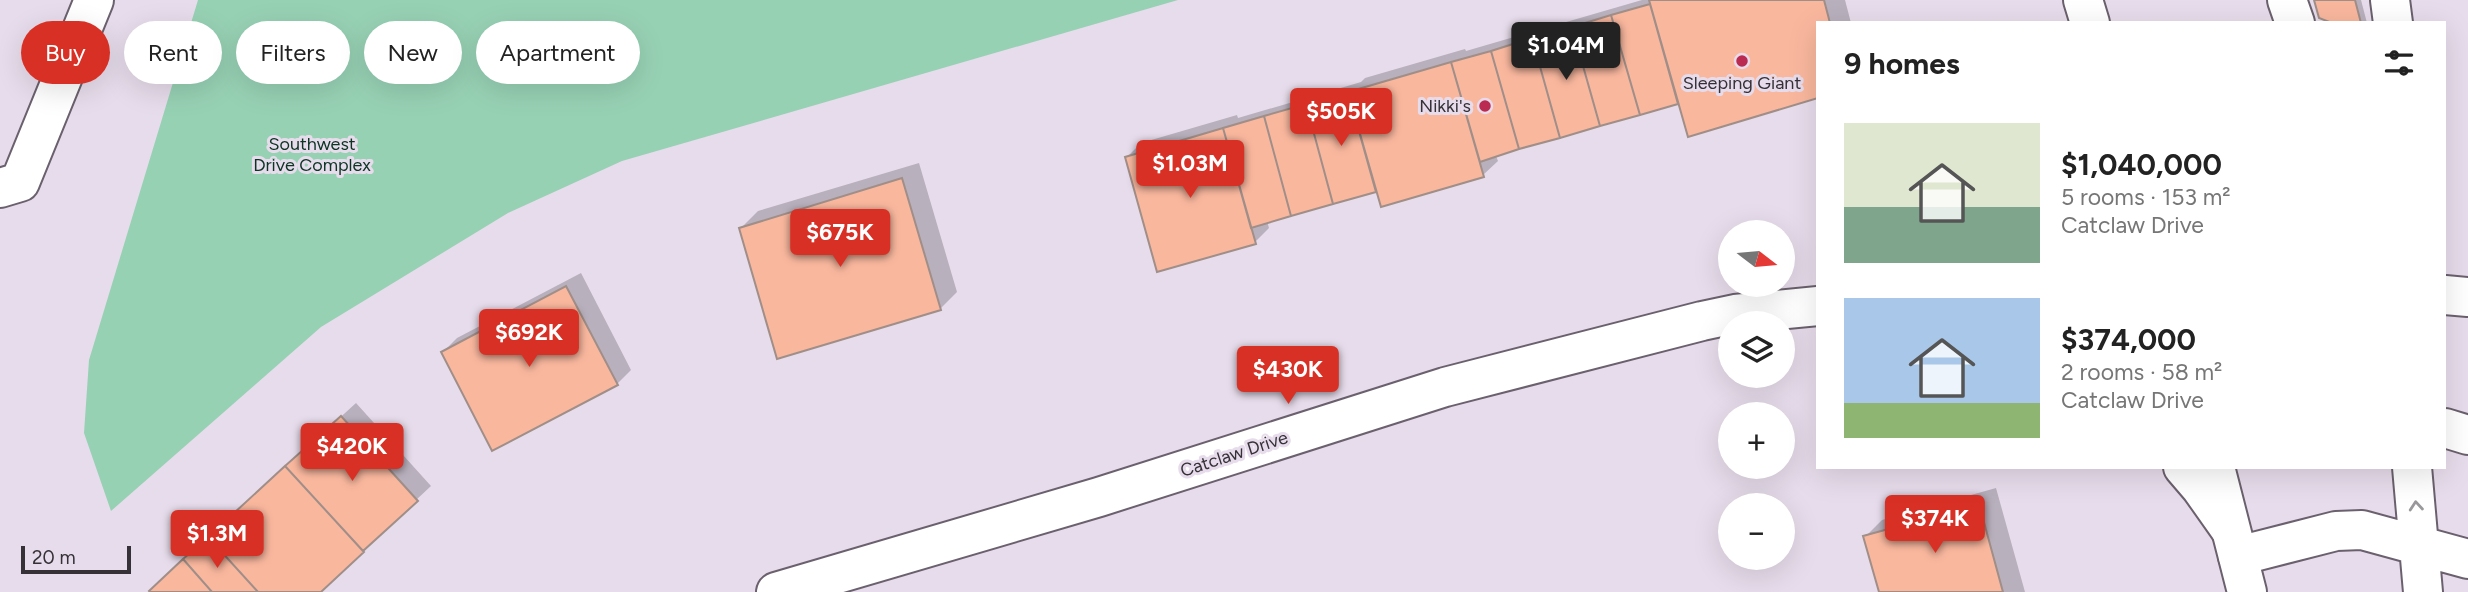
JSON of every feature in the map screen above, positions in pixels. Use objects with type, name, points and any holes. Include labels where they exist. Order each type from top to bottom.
[{"type":"street","points":[[0,188],[20,182],[94,0]]},
{"type":"street","points":[[2083,0],[2089,21]]},
{"type":"street","points":[[2287,0],[2294,21]]},
{"type":"street","points":[[2390,0],[2393,21]]},
{"type":"street","points":[[2446,295],[2468,297]]},
{"type":"street","name":"Catclaw Drive","points":[[776,592],[1099,497],[1445,387],[1702,321],[1735,314],[1816,306]]},
{"type":"street","points":[[2446,428],[2468,435]]},
{"type":"street","points":[[2185,469],[2201,488],[2235,543]]},
{"type":"street","points":[[2216,469],[2248,592]]},
{"type":"street","points":[[2412,469],[2423,592]]},
{"type":"street","points":[[2235,543],[2362,530],[2468,559]]},
{"type":"green space","name":"Southwest Drive Complex","points":[[198,0],[1178,0],[622,161],[508,213],[321,327],[111,511],[84,433],[89,360],[173,84],[222,84],[222,21],[192,21]]},
{"type":"building","name":"Sleeping Giant","points":[[1649,0],[1824,0],[1829,21],[1816,21],[1816,99],[1688,137]]},
{"type":"building","points":[[2314,0],[2355,0],[2360,21],[2327,21],[2319,18]]},
{"type":"building","points":[[1650,4],[1678,104],[1640,115],[1611,15]]},
{"type":"building","points":[[1611,15],[1640,115],[1600,126],[1572,27]]},
{"type":"building","points":[[1572,27],[1600,126],[1560,138],[1532,38]]},
{"type":"building","points":[[1532,38],[1560,138],[1519,149],[1491,51]]},
{"type":"building","name":"Nikki's","points":[[1491,51],[1519,149],[1480,162],[1451,62]]},
{"type":"building","points":[[1451,62],[1484,177],[1381,207],[1348,92]]},
{"type":"building","points":[[1348,92],[1376,192],[1333,204],[1306,104]]},
{"type":"building","points":[[1306,104],[1333,204],[1291,216],[1264,116]]},
{"type":"building","points":[[1264,116],[1291,216],[1251,228],[1223,128]]},
{"type":"building","points":[[1223,128],[1256,244],[1157,272],[1125,157]]},
{"type":"building","points":[[902,178],[941,310],[777,359],[739,228]]},
{"type":"building","points":[[566,286],[618,385],[492,451],[441,352]]},
{"type":"building","points":[[341,416],[418,501],[363,551],[285,466]]},
{"type":"building","points":[[285,466],[364,552],[321,592],[258,592],[208,537]]},
{"type":"building","points":[[1979,504],[2003,592],[1879,592],[1863,536]]},
{"type":"building","points":[[208,537],[258,592],[212,592],[183,559]]},
{"type":"building","points":[[183,559],[212,592],[149,591]]},
{"type":"place","name":"Sleeping Giant","points":[[1742,61]]},
{"type":"place","name":"Nikki's","points":[[1485,106]]}]
